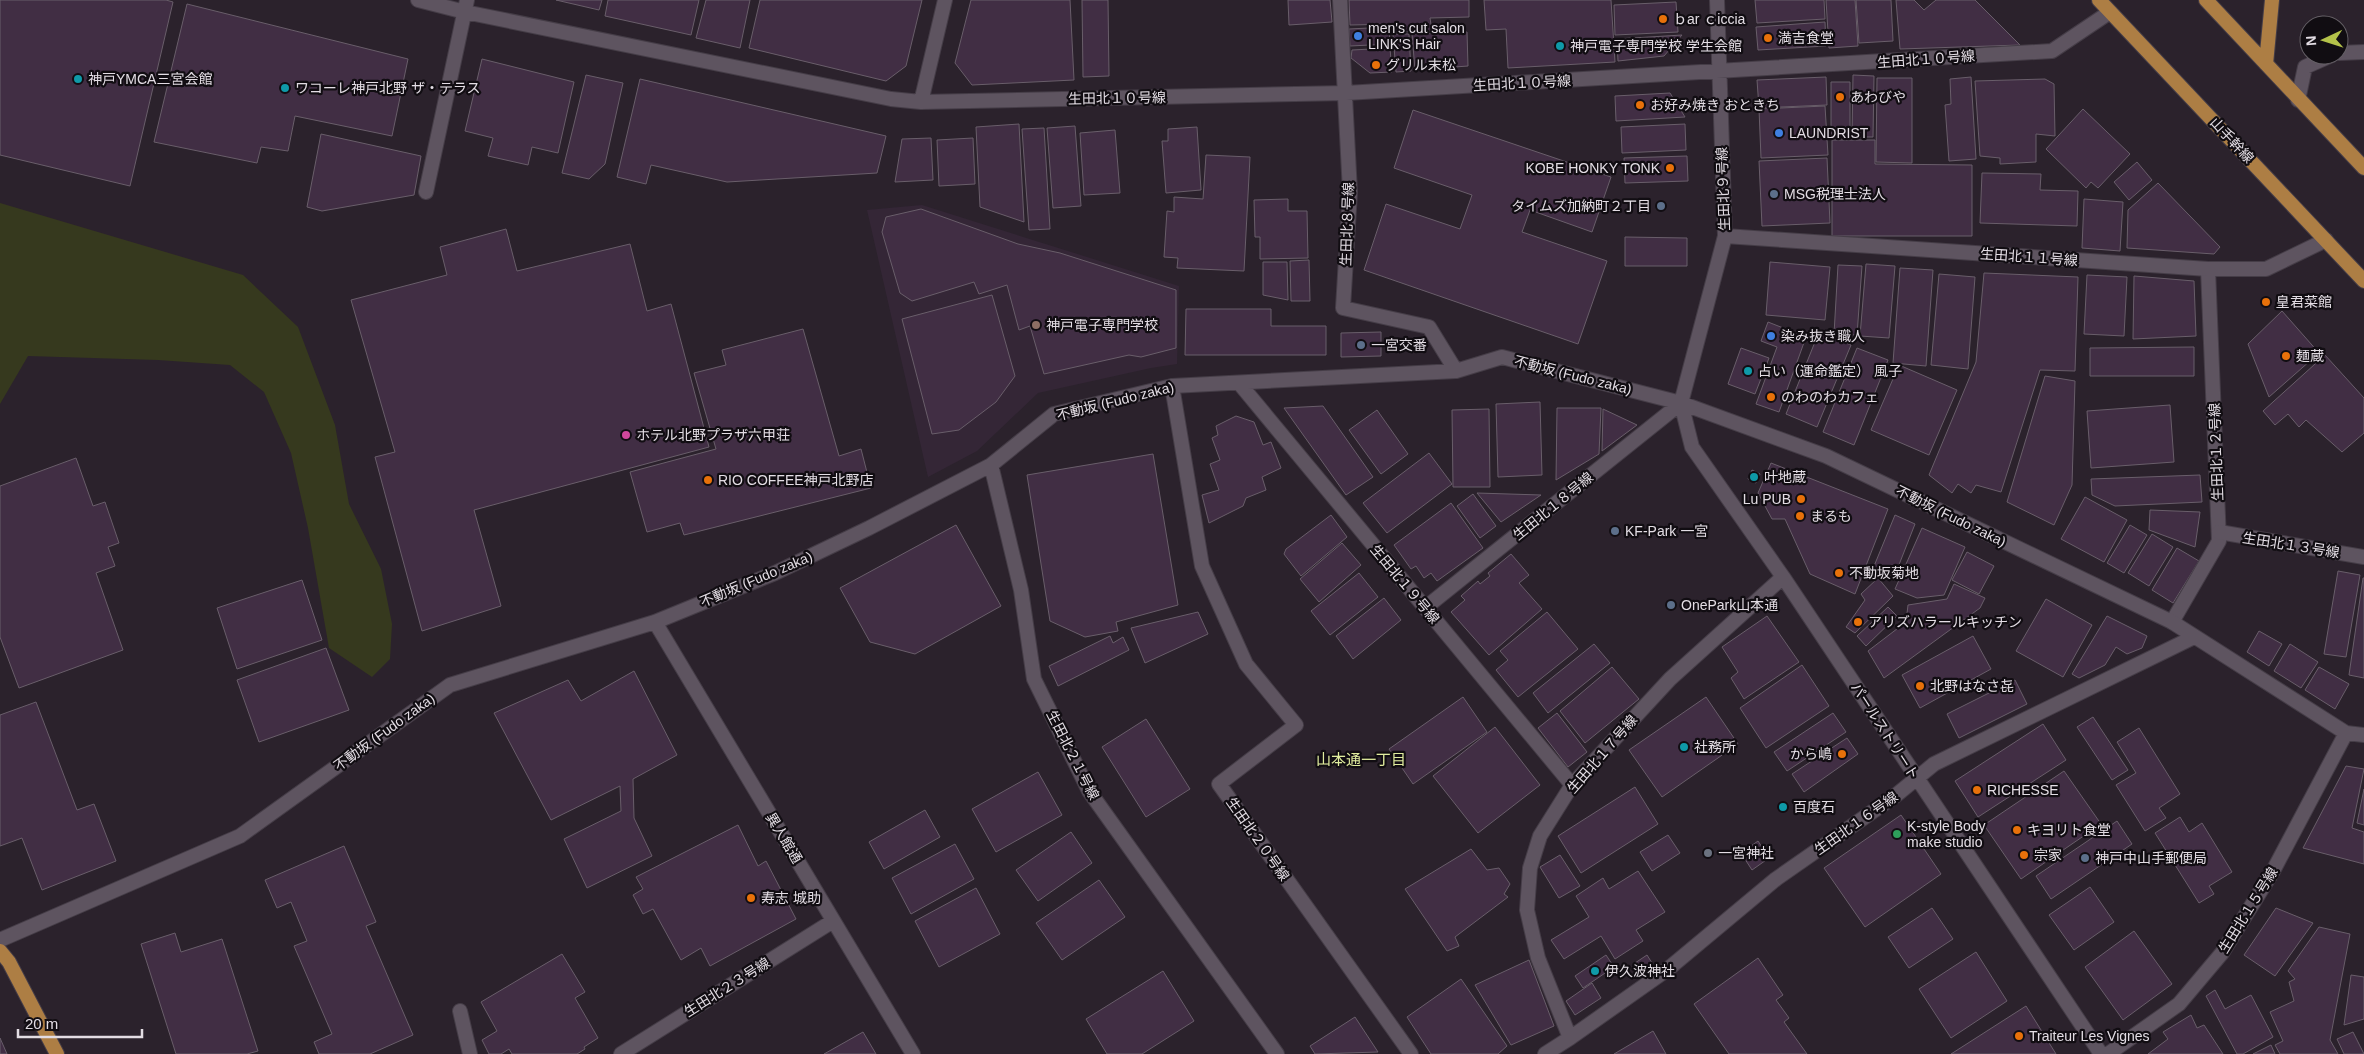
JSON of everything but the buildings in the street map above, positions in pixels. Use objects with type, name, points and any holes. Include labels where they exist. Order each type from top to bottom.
[{"type":"main road","name":"山手幹線","points":[[2099,0],[2364,281]]},
{"type":"main road","points":[[2206,0],[2364,168]]},
{"type":"main road","points":[[2266,64],[2272,0]]},
{"type":"main road","points":[[0,951],[9,962],[57,1054]]},
{"type":"street","name":"生田北１０号線","points":[[418,0],[466,6],[891,98],[921,102],[1346,93],[2052,51],[2110,12]]},
{"type":"street","points":[[921,102],[945,0]]},
{"type":"street","name":"生田北８号線","points":[[1340,0],[1350,192],[1343,308],[1429,327],[1456,372]]},
{"type":"street","name":"生田北９号線","points":[[1681,403],[1725,236],[1717,0]]},
{"type":"street","points":[[426,192],[466,6]]},
{"type":"street","points":[[2349,53],[2364,52]]},
{"type":"street","points":[[2298,100],[2305,66],[2307,65]]},
{"type":"street","name":"生田北１１号線","points":[[1725,236],[2208,269],[2266,269],[2326,240]]},
{"type":"street","name":"生田北１２号線","points":[[2172,622],[2219,541],[2208,269]]},
{"type":"street","name":"不動坂 (Fudo zaka)","points":[[0,940],[240,836],[450,684],[655,622],[775,573],[869,528],[991,465],[1054,414],[1172,386],[1456,372],[1502,358],[1681,403],[1826,456],[2172,622],[2346,733],[2364,735]]},
{"type":"street","name":"生田北１９号線","points":[[1239,383],[1572,785]]},
{"type":"street","name":"生田北２０号線","points":[[1172,386],[1202,566],[1246,664],[1296,725],[1219,784],[1411,1054]]},
{"type":"street","name":"パールストリート","points":[[1681,403],[1692,447],[1782,577],[2101,1054]]},
{"type":"street","name":"生田北１８号線","points":[[1425,608],[1681,403]]},
{"type":"street","name":"生田北２１号線","points":[[991,465],[1021,590],[1034,679],[1085,783],[1277,1054]]},
{"type":"street","name":"生田北１３号線","points":[[2219,532],[2364,557]]},
{"type":"street","name":"生田北１７号線","points":[[1570,1038],[1538,958],[1527,910],[1530,868],[1540,836],[1572,785],[1670,679],[1782,577]]},
{"type":"street","name":"異人館通","points":[[655,622],[912,1054]]},
{"type":"street","name":"生田北１６号線","points":[[1545,1054],[1668,968],[1776,879],[1916,779],[1934,764],[2194,637]]},
{"type":"street","name":"生田北１５号線","points":[[2108,1054],[2179,1004],[2222,953],[2273,871],[2346,733]]},
{"type":"street","name":"生田北２３号線","points":[[621,1054],[833,921]]},
{"type":"street","points":[[460,1011],[470,1054]]},
{"type":"shaded area","name":"神戸電子専門学校","points":[[922,205],[1179,286],[1177,364],[1038,393],[977,451],[928,477],[867,210]]},
{"type":"green space","points":[[0,203],[243,275],[298,327],[335,425],[349,504],[381,569],[392,624],[390,659],[372,677],[329,648],[308,528],[291,453],[264,392],[230,365],[158,360],[28,356],[0,404]]},
{"type":"place","name":"ｂar ｃiccia","points":[[1663,19]]},
{"type":"place","name":"men's cut salon LINK'S Hair","points":[[1358,36]]},
{"type":"place","name":"満吉食堂","points":[[1768,38]]},
{"type":"place","name":"神戸電子専門学校 学生会館","points":[[1560,46]]},
{"type":"place","name":"グリル末松","points":[[1376,65]]},
{"type":"place","name":"神戸YMCA三宮会館","points":[[78,79]]},
{"type":"place","name":"ワコーレ神戸北野 ザ・テラス","points":[[285,88]]},
{"type":"place","name":"あわびや","points":[[1840,97]]},
{"type":"place","name":"お好み焼き おときち","points":[[1640,105]]},
{"type":"place","name":"LAUNDRIST","points":[[1779,133]]},
{"type":"place","name":"KOBE HONKY TONK","points":[[1670,168]]},
{"type":"place","name":"MSG税理士法人","points":[[1774,194]]},
{"type":"place","name":"タイムズ加納町２丁目","points":[[1661,206]]},
{"type":"place","name":"皇君菜館","points":[[2266,302]]},
{"type":"place","name":"神戸電子専門学校","points":[[1036,325]]},
{"type":"place","name":"染み抜き職人","points":[[1771,336]]},
{"type":"place","name":"一宮交番","points":[[1361,345]]},
{"type":"place","name":"麺蔵","points":[[2286,356]]},
{"type":"place","name":"占い（運命鑑定） 風子","points":[[1748,371]]},
{"type":"place","name":"のわのわカフェ","points":[[1771,397]]},
{"type":"place","name":"ホテル北野プラザ六甲荘","points":[[626,435]]},
{"type":"place","name":"叶地蔵","points":[[1754,477]]},
{"type":"place","name":"RIO COFFEE神戸北野店","points":[[708,480]]},
{"type":"place","name":"Lu PUB","points":[[1801,499]]},
{"type":"place","name":"まるも","points":[[1800,516]]},
{"type":"place","name":"KF-Park 一宮","points":[[1615,531]]},
{"type":"place","name":"不動坂菊地","points":[[1839,573]]},
{"type":"place","name":"OnePark山本通","points":[[1671,605]]},
{"type":"place","name":"アリズハラールキッチン","points":[[1858,622]]},
{"type":"place","name":"北野はなさ㐂","points":[[1920,686]]},
{"type":"place","name":"社務所","points":[[1684,747]]},
{"type":"place","name":"から嶋","points":[[1842,754]]},
{"type":"place","name":"RICHESSE","points":[[1977,790]]},
{"type":"place","name":"百度石","points":[[1783,807]]},
{"type":"place","name":"キヨリト食堂","points":[[2017,830]]},
{"type":"place","name":"K-style Body make studio","points":[[1897,834]]},
{"type":"place","name":"一宮神社","points":[[1708,853]]},
{"type":"place","name":"宗家","points":[[2024,855]]},
{"type":"place","name":"神戸中山手郵便局","points":[[2085,858]]},
{"type":"place","name":"寿志 城助","points":[[751,898]]},
{"type":"place","name":"伊久波神社","points":[[1595,971]]},
{"type":"place","name":"Traiteur Les Vignes","points":[[2019,1036]]},
{"type":"district","name":"山本通一丁目","points":[[1361,760]]}]
